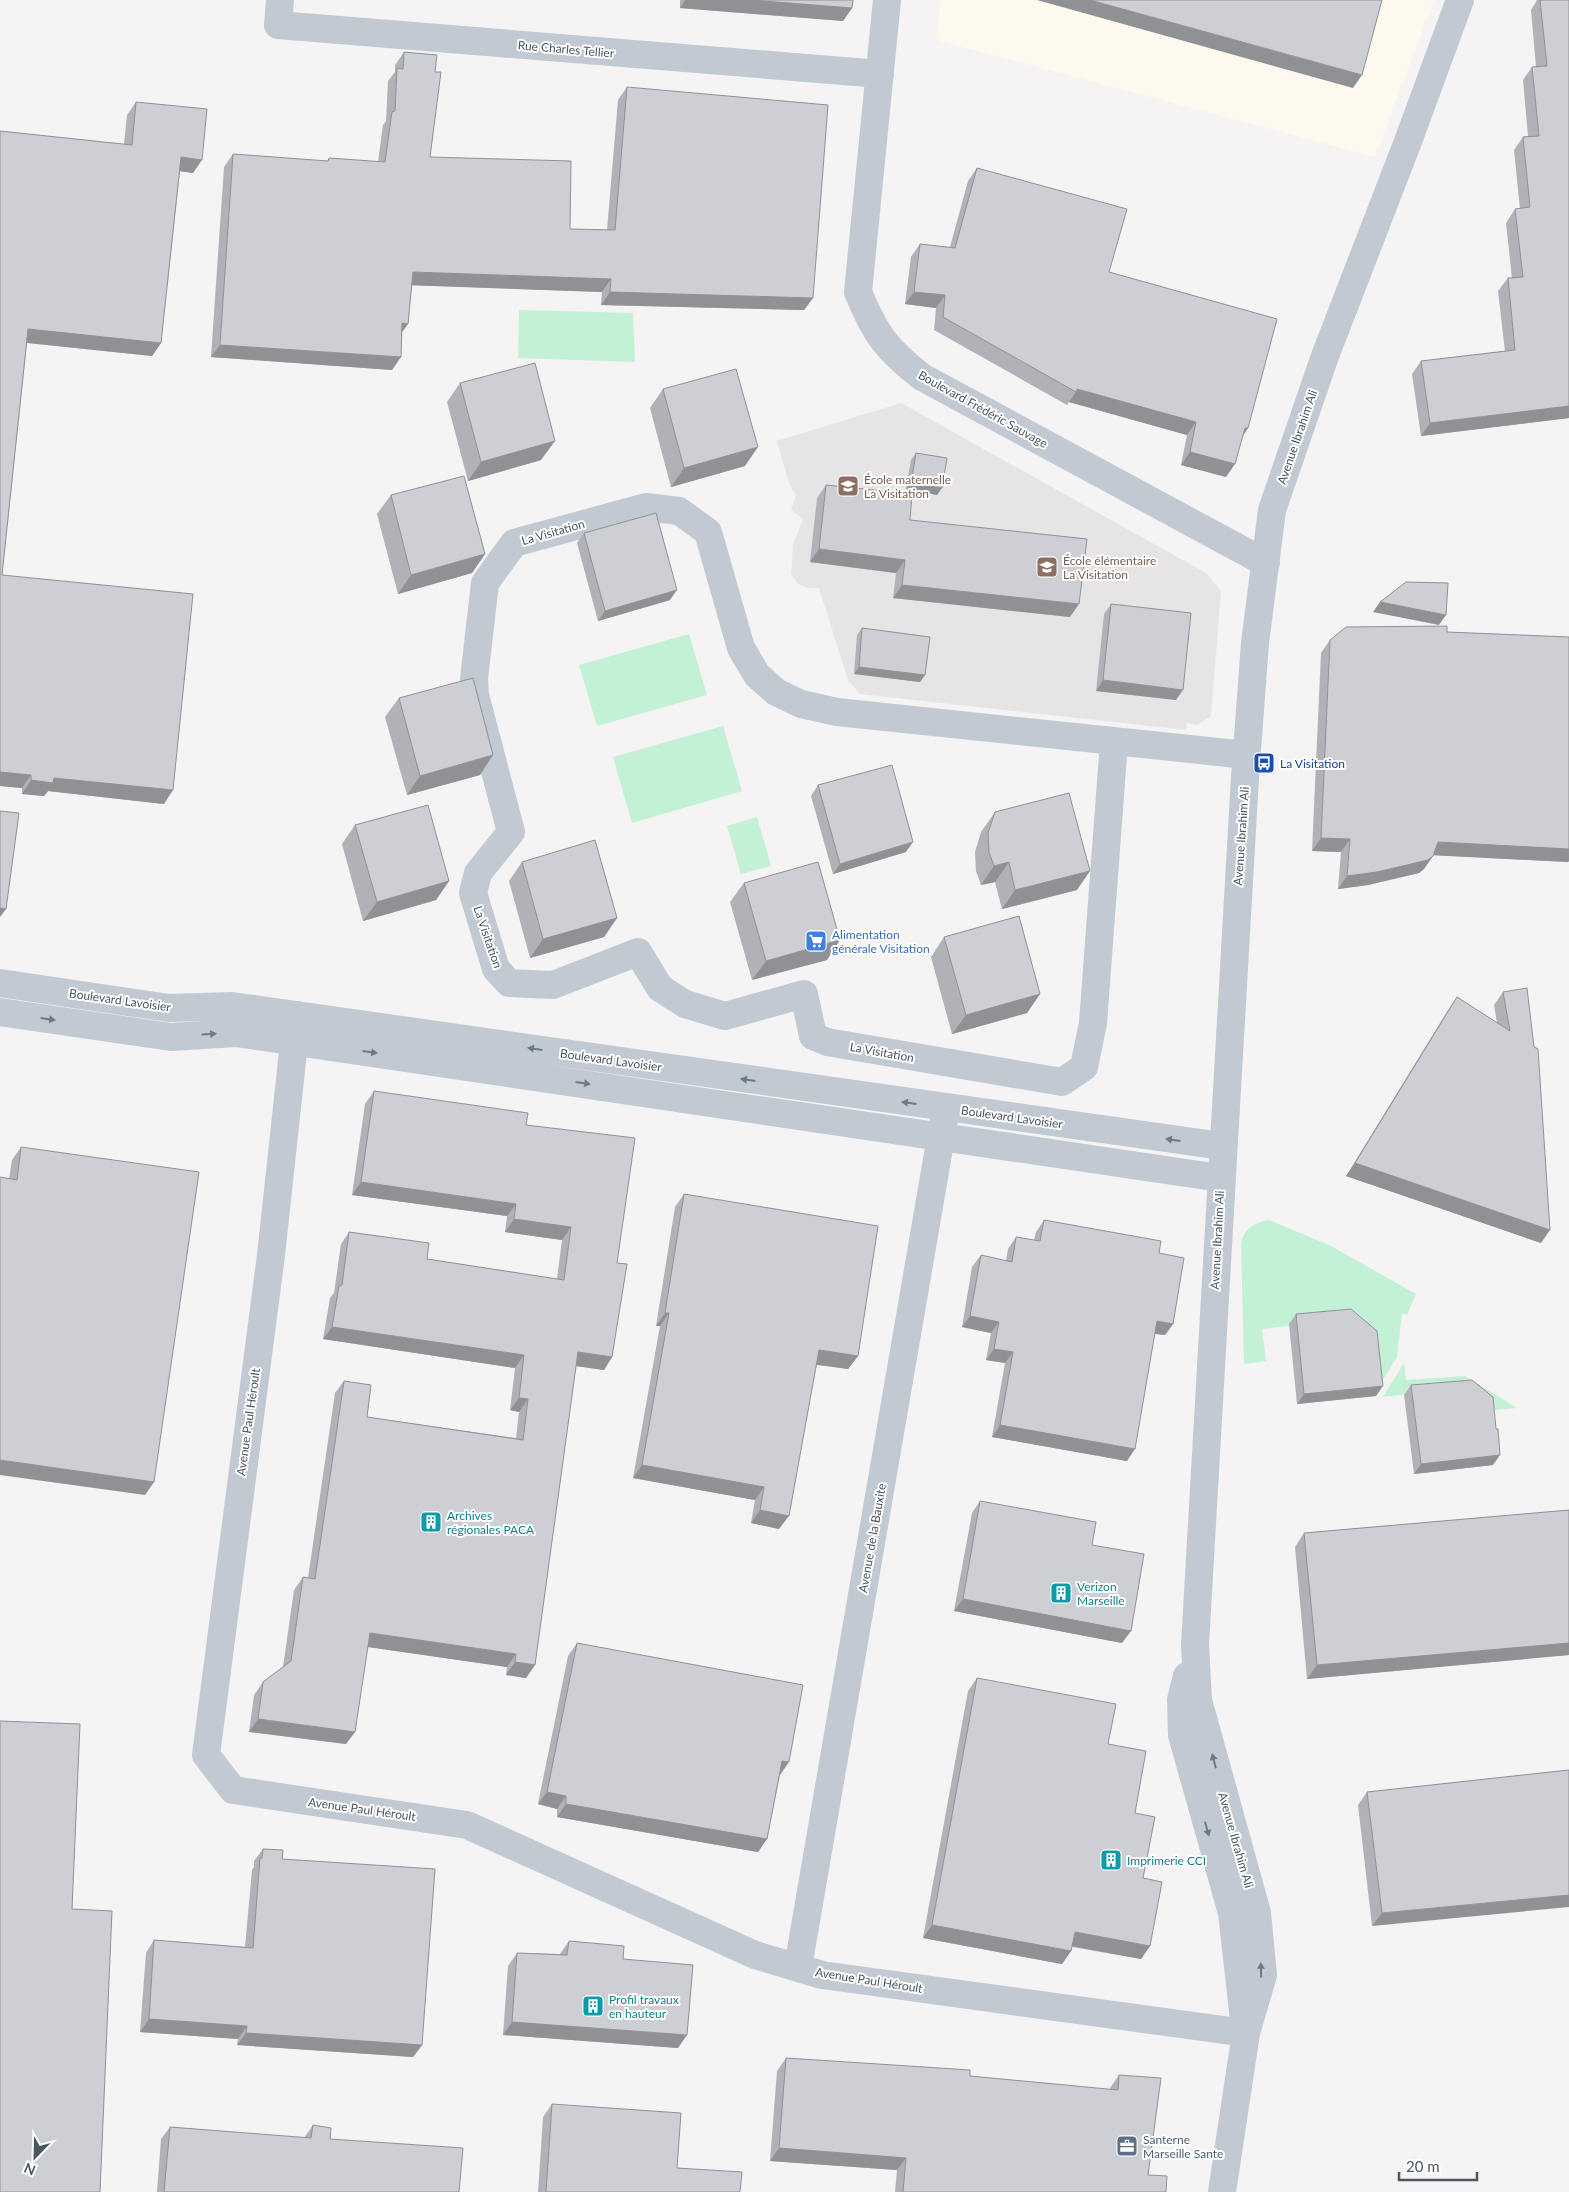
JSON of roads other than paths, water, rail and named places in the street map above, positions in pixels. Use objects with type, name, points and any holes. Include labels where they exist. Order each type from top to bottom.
[{"type":"street","name":"Rue Charles Tellier","points":[[280,0],[278,25],[880,74]]},
{"type":"street","name":"Boulevard Frédéric Sauvage","points":[[887,0],[858,292],[870,322],[901,361],[922,377],[1266,562]]},
{"type":"street","name":"Avenue Ibrahim Ali","points":[[1222,2192],[1246,2034],[1262,1975],[1257,1914],[1198,1700],[1195,1645],[1220,1178],[1246,756],[1255,643],[1272,510],[1325,356],[1407,144],[1460,0]]},
{"type":"street","name":"La Visitation","points":[[1114,742],[1093,1023],[1084,1067],[1062,1082],[827,1042],[813,1036],[804,994],[725,1016],[685,1004],[660,988],[638,952],[553,985],[509,983],[496,969],[473,893],[478,873],[512,832],[475,695],[474,668],[485,583],[514,543],[646,507],[679,511],[708,532],[741,648],[757,675],[784,696],[801,704],[837,712],[1246,756]]},
{"type":"street","name":"Boulevard Lavoisier","points":[[0,983],[169,1008],[232,1006],[296,1028],[941,1136],[1220,1178]]},
{"type":"street","name":"Boulevard Lavoisier","points":[[0,1012],[171,1037],[296,1028],[946,1108],[1222,1146]]},
{"type":"street","name":"Avenue Paul Héroult","points":[[296,1028],[271,1256],[206,1755],[233,1790],[467,1825],[755,1955],[822,1975],[1246,2034]]},
{"type":"street","name":"Avenue de la Bauxite","points":[[798,1967],[946,1108]]},
{"type":"place","name":"École maternelle La Visitation","points":[[848,486]]},
{"type":"place","name":"École élémentaire La Visitation","points":[[1047,567]]},
{"type":"place","name":"La Visitation","points":[[1264,763]]},
{"type":"place","name":"Alimentation générale Visitation","points":[[816,941]]},
{"type":"place","name":"Archives régionales PACA","points":[[431,1522]]},
{"type":"place","name":"Verizon Marseille","points":[[1061,1593]]},
{"type":"place","name":"Imprimerie CCI","points":[[1111,1860]]},
{"type":"place","name":"Profil travaux en hauteur","points":[[593,2006]]},
{"type":"place","name":"Santerne Marseille Sante","points":[[1127,2146]]}]
